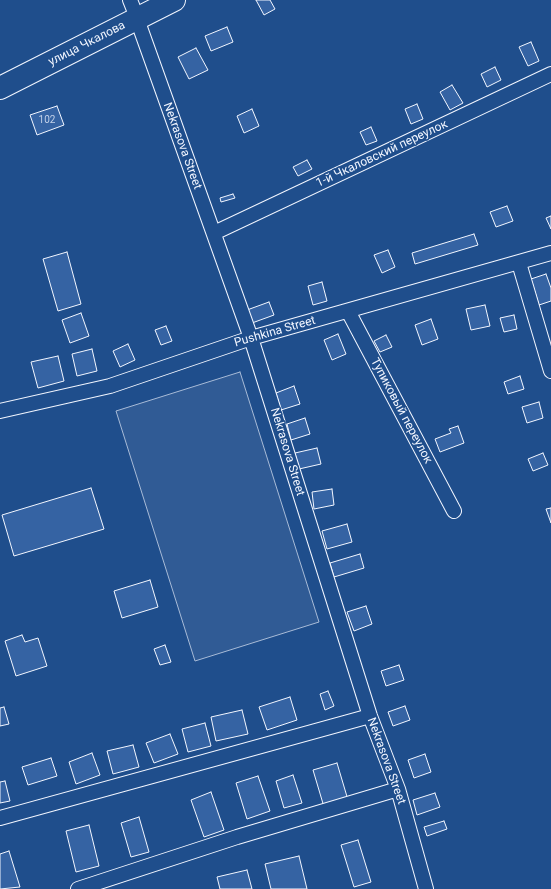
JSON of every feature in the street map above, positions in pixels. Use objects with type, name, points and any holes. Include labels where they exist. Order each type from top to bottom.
[{"type":"main road","name":"улица Чкалова","points":[[0,78],[153,0]]},
{"type":"main road","name":"улица Чкалова","points":[[0,88],[134,10],[174,0]]},
{"type":"street","name":"Nekrasova Street","points":[[134,10],[176,133],[214,233],[251,338],[370,716],[398,789],[426,889]]},
{"type":"street","name":"1-й Чкаловский переулок","points":[[214,233],[551,74]]},
{"type":"street","name":"Pushkina Street","points":[[0,412],[110,386],[251,338],[551,253]]},
{"type":"street","points":[[519,263],[551,371]]},
{"type":"street","name":"Тупиковый переулок","points":[[348,311],[454,511]]},
{"type":"street","points":[[0,818],[370,716]]},
{"type":"street","points":[[78,889],[237,837],[398,789]]},
{"type":"shaded area","points":[[240,372],[319,622],[195,661],[116,411]]},
{"type":"building","points":[[256,0],[270,0],[275,9],[264,15]]},
{"type":"building","points":[[227,27],[233,42],[211,51],[205,36]]},
{"type":"building","points":[[531,42],[539,61],[528,66],[519,47]]},
{"type":"building","points":[[196,48],[208,70],[189,79],[178,57]]},
{"type":"building","points":[[495,67],[501,80],[487,87],[481,74]]},
{"type":"building","points":[[452,85],[463,103],[450,110],[440,92]]},
{"type":"building","points":[[417,104],[423,119],[411,124],[405,109]]},
{"type":"building","points":[[57,106],[64,125],[37,135],[30,115]]},
{"type":"building","points":[[252,109],[259,126],[244,133],[237,116]]},
{"type":"building","points":[[371,127],[377,141],[366,145],[360,132]]},
{"type":"building","points":[[307,160],[312,169],[298,176],[293,167]]},
{"type":"building","points":[[233,194],[235,198],[221,202],[220,198]]},
{"type":"building","points":[[507,206],[513,221],[496,227],[490,212]]},
{"type":"building","points":[[551,216],[551,229],[546,218]]},
{"type":"building","points":[[474,234],[478,245],[415,264],[412,253]]},
{"type":"building","points":[[388,250],[395,267],[382,273],[374,255]]},
{"type":"building","points":[[67,252],[81,304],[58,311],[43,259]]},
{"type":"building","points":[[546,274],[551,288],[551,301],[539,305],[531,279]]},
{"type":"building","points":[[322,282],[327,301],[313,305],[308,286]]},
{"type":"building","points":[[269,302],[274,315],[252,323],[247,310]]},
{"type":"building","points":[[485,305],[490,326],[471,330],[466,309]]},
{"type":"building","points":[[81,313],[89,336],[70,343],[62,320]]},
{"type":"building","points":[[514,315],[517,329],[504,332],[500,318]]},
{"type":"building","points":[[431,319],[438,339],[422,345],[415,325]]},
{"type":"building","points":[[166,326],[172,341],[161,345],[155,330]]},
{"type":"building","points":[[338,334],[346,354],[332,360],[324,340]]},
{"type":"building","points":[[386,335],[392,347],[380,352],[374,341]]},
{"type":"building","points":[[128,344],[135,360],[120,367],[113,351]]},
{"type":"building","points":[[92,349],[97,371],[77,376],[72,354]]},
{"type":"building","points":[[58,356],[64,381],[38,388],[31,362]]},
{"type":"building","points":[[520,376],[524,389],[508,394],[504,382]]},
{"type":"building","points":[[294,386],[300,404],[281,410],[276,393]]},
{"type":"building","points":[[539,402],[543,418],[527,423],[522,407]]},
{"type":"building","points":[[305,418],[310,434],[291,440],[287,424]]},
{"type":"building","points":[[458,426],[464,443],[440,452],[435,439],[451,433],[449,429]]},
{"type":"building","points":[[317,448],[321,464],[299,469],[295,453]]},
{"type":"building","points":[[543,453],[548,465],[533,471],[528,459]]},
{"type":"building","points":[[91,488],[104,529],[14,556],[2,515]]},
{"type":"building","points":[[332,489],[334,505],[314,509],[312,492]]},
{"type":"building","points":[[551,508],[551,523],[546,509]]},
{"type":"building","points":[[347,524],[352,542],[327,549],[322,531]]},
{"type":"building","points":[[360,554],[364,568],[334,577],[330,563]]},
{"type":"building","points":[[150,580],[158,607],[122,618],[114,591]]},
{"type":"building","points":[[366,606],[372,624],[354,631],[347,612]]},
{"type":"building","points":[[22,635],[25,642],[38,638],[47,666],[16,676],[5,641]]},
{"type":"building","points":[[165,645],[171,662],[160,665],[154,649]]},
{"type":"building","points":[[399,665],[404,680],[386,686],[381,671]]},
{"type":"building","points":[[328,691],[334,706],[325,710],[320,694]]},
{"type":"building","points":[[290,697],[297,720],[267,730],[259,707]]},
{"type":"building","points":[[405,706],[410,720],[393,726],[388,712]]},
{"type":"building","points":[[4,707],[9,724],[0,726],[0,708]]},
{"type":"building","points":[[242,710],[248,734],[216,741],[211,717]]},
{"type":"building","points":[[205,723],[211,746],[188,752],[182,729]]},
{"type":"building","points":[[170,734],[178,754],[154,763],[146,743]]},
{"type":"building","points":[[133,745],[139,767],[113,774],[107,751]]},
{"type":"building","points":[[92,753],[100,775],[76,784],[69,762]]},
{"type":"building","points":[[425,754],[431,772],[414,778],[408,760]]},
{"type":"building","points":[[51,758],[57,776],[28,785],[22,767]]},
{"type":"building","points":[[337,763],[348,800],[324,807],[313,770]]},
{"type":"building","points":[[293,775],[302,803],[284,808],[276,781]]},
{"type":"building","points":[[258,776],[270,811],[247,819],[236,783]]},
{"type":"building","points":[[5,781],[10,801],[0,803],[0,782]]},
{"type":"building","points":[[211,792],[224,830],[204,837],[191,800]]},
{"type":"building","points":[[435,793],[440,807],[417,815],[413,800]]},
{"type":"building","points":[[139,817],[149,852],[131,857],[121,823]]},
{"type":"building","points":[[444,821],[447,829],[427,836],[424,827]]},
{"type":"building","points":[[89,825],[99,866],[76,872],[66,831]]},
{"type":"building","points":[[358,840],[371,882],[354,887],[341,845]]},
{"type":"building","points":[[9,851],[20,887],[0,889],[0,854]]},
{"type":"building","points":[[299,856],[307,889],[271,889],[265,864]]},
{"type":"building","points":[[247,870],[252,889],[220,889],[217,877]]}]
